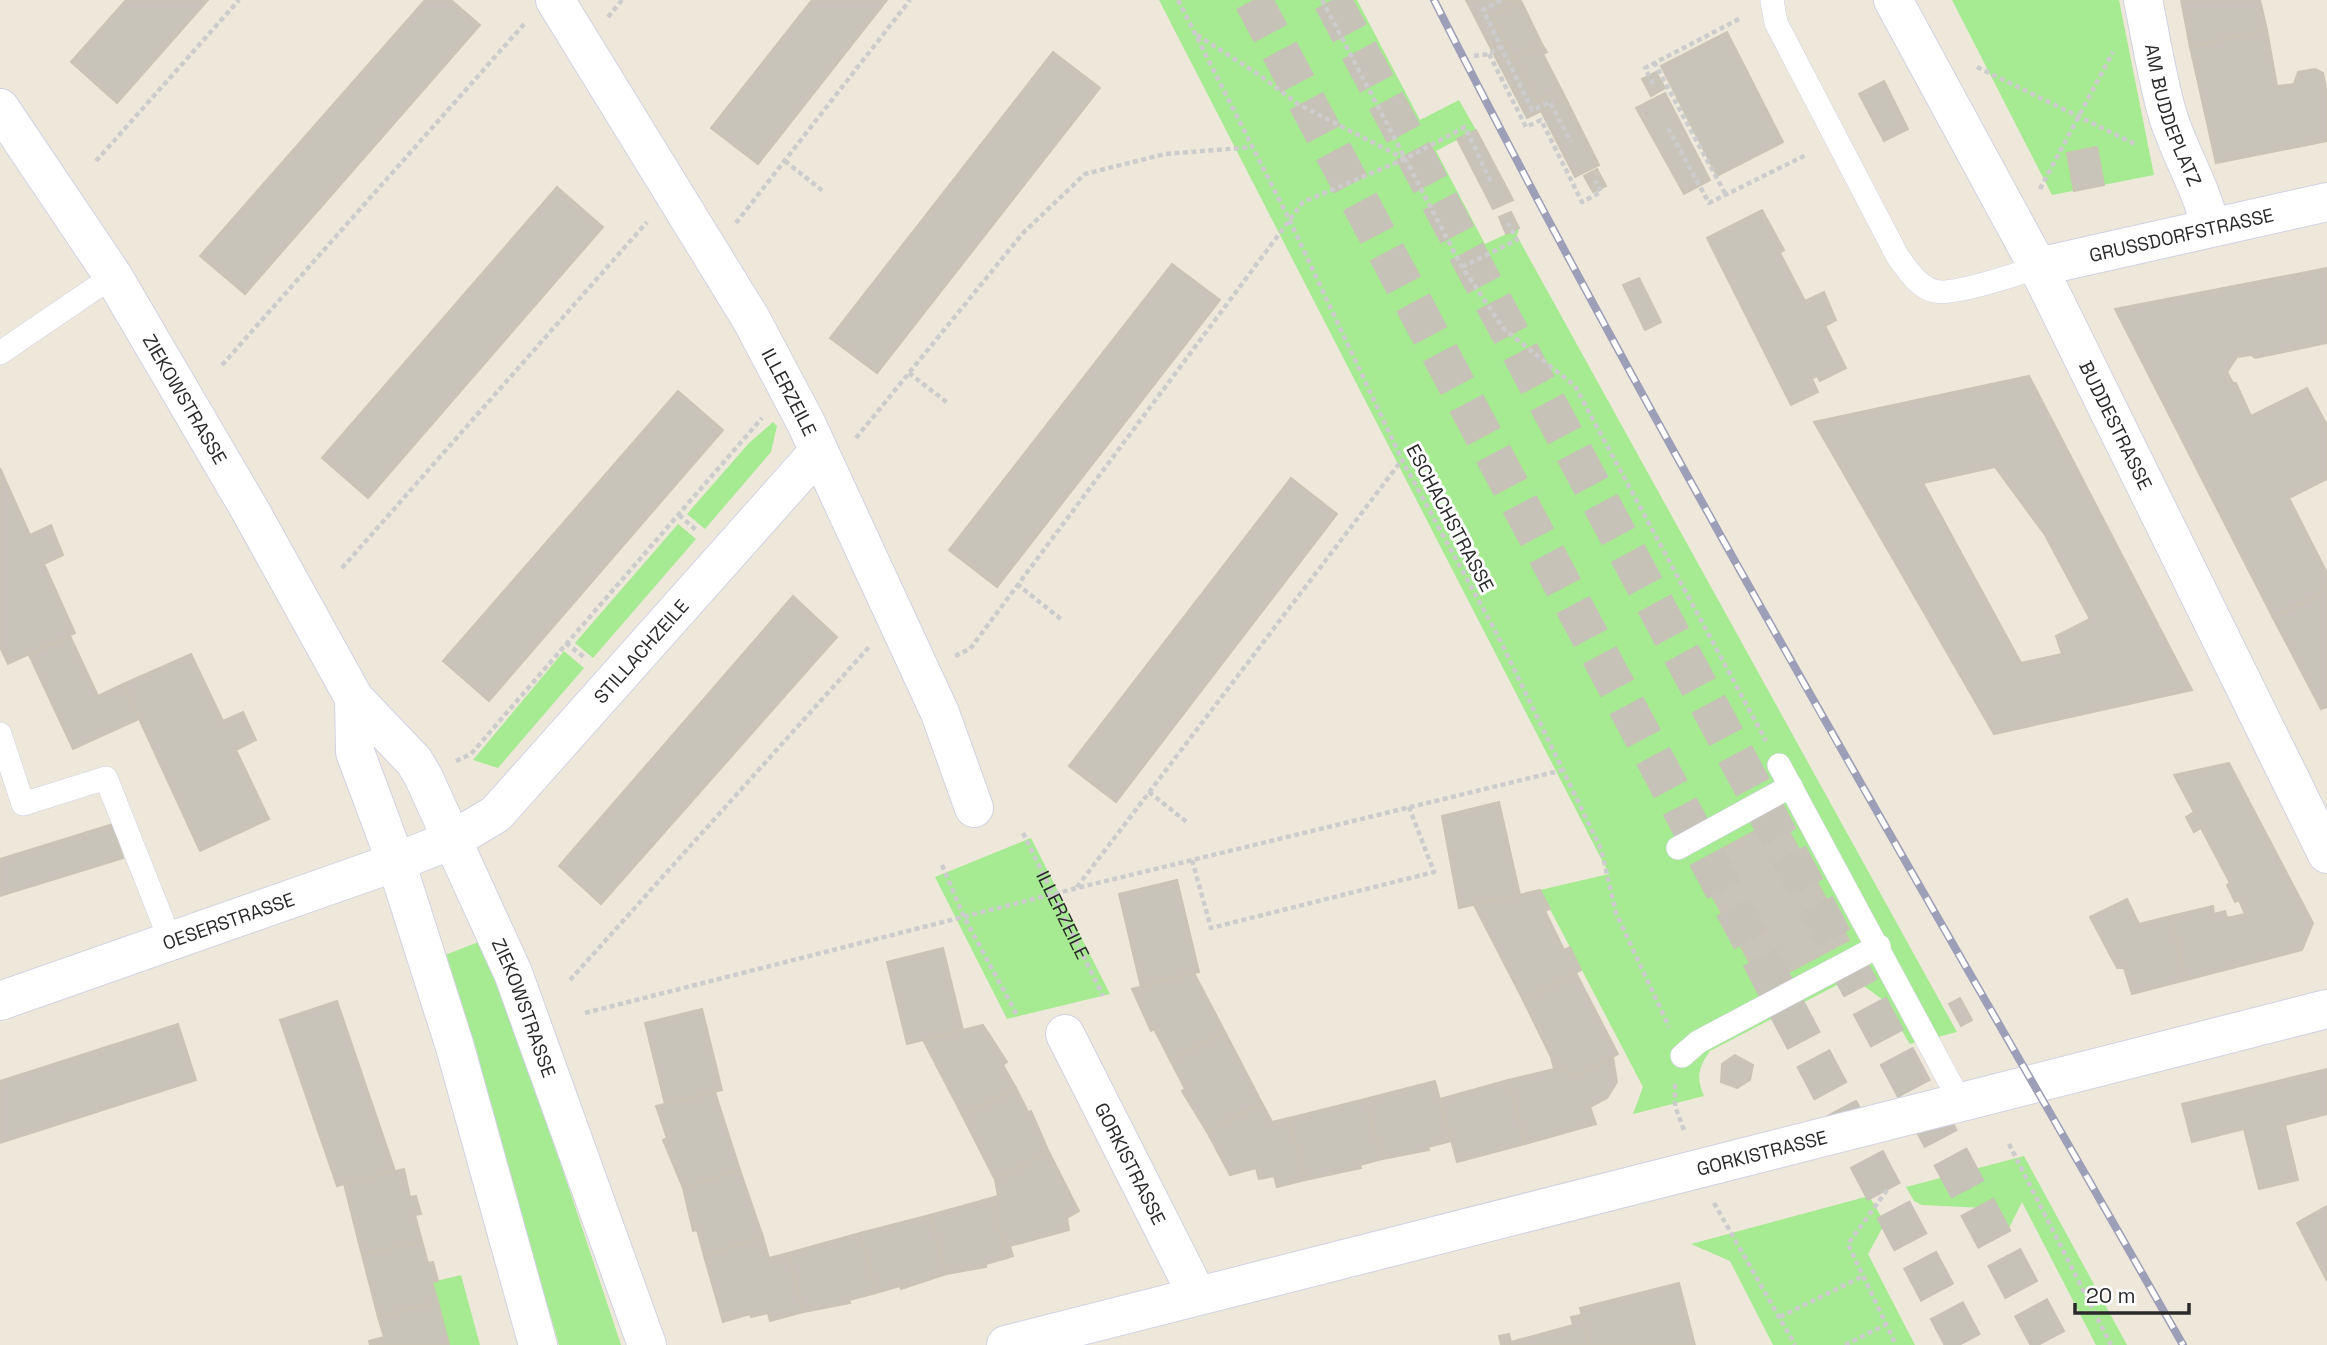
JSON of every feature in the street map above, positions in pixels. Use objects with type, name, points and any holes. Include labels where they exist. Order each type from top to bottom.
[{"type":"street","name":"BUDDESTRASSE","points":[[1893,0],[2038,267],[2327,855]]},
{"type":"street","name":"AM BUDDEPLATZ","points":[[2143,0],[2168,115],[2186,168],[2204,201],[2210,227]]},
{"type":"street","name":"ILLERZEILE","points":[[541,10],[751,318],[834,449],[940,713],[974,808]]},
{"type":"street","name":"ZIEKOWSTRASSE","points":[[0,108],[113,276],[354,698],[414,761],[454,839],[513,973],[647,1345]]},
{"type":"street","name":"GRUSSDORFSTRASSE","points":[[2038,267],[2327,202]]},
{"type":"street","name":"STILLACHZEILE","points":[[454,839],[496,814],[834,449]]},
{"type":"street","name":"ZIEKOWSTRASSE","points":[[354,698],[355,752],[396,862],[455,1047],[538,1345]]},
{"type":"street","name":"OESERSTRASSE","points":[[0,1000],[171,942],[454,839]]},
{"type":"street","name":"GORKISTRASSE","points":[[1006,1345],[2327,1009]]},
{"type":"street","name":"GORKISTRASSE","points":[[1065,1034],[1196,1295]]},
{"type":"lane","points":[[1772,0],[1776,23],[1898,257],[1914,279],[1936,291],[1993,281],[2038,267]]},
{"type":"lane","points":[[0,353],[113,276]]},
{"type":"lane","points":[[0,734],[23,804],[106,778],[171,942]]},
{"type":"lane","points":[[1779,765],[1879,946],[1960,1101]]},
{"type":"lane","points":[[1678,848],[1791,786]]},
{"type":"lane","points":[[1682,1056],[1698,1042],[1879,946]]},
{"type":"path","points":[[96,161],[239,0]]},
{"type":"path","points":[[606,21],[622,0]]},
{"type":"path","points":[[731,229],[910,0]]},
{"type":"path","name":"ESCHACHSTRASSE","points":[[1178,0],[1289,219],[1402,460],[1498,636],[1563,769],[1601,849],[1616,913],[1682,1056]]},
{"type":"path","points":[[1322,0],[1462,267],[1504,329],[1575,386],[1779,765]]},
{"type":"path","points":[[1500,0],[1483,10],[1500,47],[1532,110],[1550,103],[1571,142]]},
{"type":"path","points":[[222,365],[541,10]]},
{"type":"path","points":[[1653,84],[1645,68],[1739,19]]},
{"type":"path","points":[[1196,35],[1258,74],[1298,104],[1405,159]]},
{"type":"path","points":[[2040,190],[2118,43]]},
{"type":"path","points":[[1474,56],[1489,54],[1500,47]]},
{"type":"path","points":[[1489,54],[1526,127],[1541,120],[1582,202],[1601,192],[1595,181]]},
{"type":"path","points":[[1654,62],[1726,195]]},
{"type":"path","points":[[1977,67],[2138,145]]},
{"type":"path","points":[[948,660],[970,649],[1303,202],[1405,159],[1465,127],[1491,182]]},
{"type":"path","points":[[1668,128],[1709,203],[1806,155]]},
{"type":"path","points":[[834,449],[909,373],[1023,233],[1084,174],[1165,154],[1252,147]]},
{"type":"path","points":[[785,161],[824,192]]},
{"type":"path","points":[[342,568],[650,219]]},
{"type":"path","points":[[1462,267],[1517,240],[1508,223]]},
{"type":"path","points":[[909,373],[949,404]]},
{"type":"path","points":[[456,761],[471,754],[763,417]]},
{"type":"path","points":[[1077,888],[1402,460]]},
{"type":"path","points":[[678,515],[705,537]]},
{"type":"path","points":[[1017,584],[1062,620]]},
{"type":"path","points":[[566,643],[593,665]]},
{"type":"path","points":[[570,980],[872,643]]},
{"type":"path","points":[[585,1013],[1077,888],[1563,769]]},
{"type":"path","points":[[1149,792],[1188,822]]},
{"type":"path","points":[[1192,860],[1211,928],[1434,873],[1409,807]]},
{"type":"path","name":"ILLERZEILE","points":[[1023,832],[1103,996]]},
{"type":"path","points":[[942,865],[964,917],[1018,1017]]},
{"type":"path","points":[[1682,1056],[1675,1084],[1675,1106],[1687,1138]]},
{"type":"path","points":[[2009,1144],[2111,1345]]},
{"type":"path","points":[[1887,1190],[1848,1244],[1896,1345]]},
{"type":"path","points":[[1714,1203],[1795,1345]]},
{"type":"path","points":[[1780,1317],[1863,1276]]},
{"type":"path","points":[[1845,1345],[1887,1324]]},
{"type":"green space","points":[[1159,0],[1357,0],[1420,120],[1459,100],[1476,130],[1436,151],[1485,244],[1519,228],[1517,236],[1957,1032],[1910,1044],[1883,1000],[1864,986],[1837,985],[1710,1051],[1700,1073],[1704,1096],[1633,1114],[1643,1087],[1540,890],[1609,874]]},
{"type":"green space","points":[[1952,0],[2119,0],[2154,175],[2052,195]]},
{"type":"green space","points":[[773,422],[777,426],[771,452],[705,529],[687,514],[749,443]]},
{"type":"green space","points":[[678,524],[696,539],[593,658],[575,643]]},
{"type":"green space","points":[[564,651],[584,668],[498,768],[473,760]]},
{"type":"green space","points":[[1031,838],[1110,994],[1007,1019],[935,877]]},
{"type":"green space","points":[[481,941],[519,1038],[621,1345],[559,1345],[445,955]]},
{"type":"green space","points":[[2024,1156],[2127,1345],[2096,1345],[2022,1202],[2008,1230],[1983,1208],[1922,1205],[1914,1201],[1906,1187]]},
{"type":"green space","points":[[1869,1196],[1885,1223],[1868,1254],[1915,1345],[1773,1345],[1730,1261],[1691,1244]]},
{"type":"green space","points":[[461,1275],[480,1345],[449,1345],[432,1282]]},
{"type":"building","points":[[126,0],[208,0],[117,103],[71,62]]},
{"type":"building","points":[[425,0],[451,0],[480,25],[245,294],[200,256]]},
{"type":"building","points":[[812,0],[887,0],[758,164],[711,128]]},
{"type":"building","points":[[1466,0],[1520,0],[1492,16],[1514,58],[1500,66]]},
{"type":"building","points":[[2181,0],[2260,0],[2267,30],[2190,47]]},
{"type":"building","points":[[1521,1],[1542,44],[1514,58],[1492,16]]},
{"type":"building","points":[[2267,30],[2277,86],[2294,84],[2298,72],[2315,69],[2323,73],[2327,93],[2327,141],[2216,163],[2190,47]]},
{"type":"building","points":[[1727,32],[1783,142],[1717,176],[1661,66]]},
{"type":"building","points":[[1542,44],[1547,52],[1543,54],[1561,89],[1536,102],[1514,58]]},
{"type":"building","points":[[1053,52],[1100,88],[877,373],[830,338]]},
{"type":"building","points":[[1514,58],[1536,102],[1561,89],[1566,99],[1527,118],[1500,66]]},
{"type":"building","points":[[1656,72],[1665,88],[1651,96],[1642,79]]},
{"type":"building","points":[[1884,81],[1908,129],[1884,141],[1859,94]]},
{"type":"building","points":[[1665,93],[1710,180],[1684,194],[1636,108]]},
{"type":"building","points":[[1566,99],[1599,165],[1575,177],[1541,111]]},
{"type":"building","points":[[1476,130],[1513,200],[1493,209],[1457,139]]},
{"type":"building","points":[[2097,147],[2104,185],[2074,191],[2067,153]]},
{"type":"building","points":[[1597,169],[1606,186],[1593,192],[1584,176]]},
{"type":"building","points":[[557,187],[603,227],[368,498],[322,458]]},
{"type":"building","points":[[1762,210],[1784,250],[1780,253],[1805,301],[1824,292],[1836,320],[1825,326],[1846,368],[1820,381],[1817,376],[1812,379],[1818,392],[1791,405],[1707,238]]},
{"type":"building","points":[[1511,212],[1519,228],[1506,234],[1499,217]]},
{"type":"building","points":[[1172,264],[1220,300],[997,587],[949,550]]},
{"type":"building","points":[[2327,268],[2327,343],[2255,358],[2251,355],[2237,357],[2227,372],[2233,383],[2236,383],[2251,416],[2307,388],[2327,425],[2327,479],[2289,498],[2327,573],[2327,590],[2273,618],[2115,309]]},
{"type":"building","points":[[1639,278],[1661,322],[1645,330],[1623,285]]},
{"type":"building","points":[[2029,376],[2192,690],[1994,734],[1814,422]],"holes":[[[1995,467],[2045,535],[2090,619],[2056,636],[2062,654],[2021,663],[1923,483]]]},
{"type":"building","points":[[678,391],[723,430],[489,701],[443,661]]},
{"type":"building","points":[[0,468],[30,535],[51,525],[63,555],[44,564],[75,633],[8,664],[0,647]]},
{"type":"building","points":[[1291,478],[1337,514],[1116,802],[1069,766]]},
{"type":"building","points":[[2327,590],[2327,707],[2321,709],[2273,618]]},
{"type":"building","points":[[793,596],[837,637],[601,904],[559,866]]},
{"type":"building","points":[[70,636],[98,696],[123,684],[139,719],[73,749],[29,655]]},
{"type":"building","points":[[191,654],[223,721],[243,712],[256,740],[236,750],[269,819],[200,851],[123,684]]},
{"type":"building","points":[[2229,763],[2313,923],[2302,950],[2186,980],[2171,916],[2213,906],[2214,914],[2225,911],[2227,918],[2245,914],[2239,900],[2235,902],[2227,885],[2230,883],[2201,828],[2194,832],[2186,817],[2194,812],[2174,775]]},
{"type":"building","points":[[1499,802],[1520,895],[1459,908],[1442,816]]},
{"type":"building","points":[[1781,817],[1849,940],[1763,986],[1694,864]]},
{"type":"building","points":[[113,824],[123,858],[0,896],[0,859]]},
{"type":"building","points":[[1177,880],[1199,972],[1141,987],[1119,894]]},
{"type":"building","points":[[1540,890],[1550,909],[1545,911],[1564,950],[1570,947],[1581,970],[1523,1000],[1474,905]]},
{"type":"building","points":[[2127,899],[2139,924],[2171,916],[2186,980],[2132,994],[2124,968],[2117,968],[2090,917]]},
{"type":"building","points":[[943,948],[963,1030],[907,1044],[887,962]]},
{"type":"building","points":[[1194,973],[1225,1032],[1170,1060],[1154,1029],[1151,1031],[1132,989]]},
{"type":"building","points":[[1576,973],[1618,1054],[1579,1074],[1554,1069],[1551,1057],[1523,1000]]},
{"type":"building","points":[[1960,998],[1972,1020],[1961,1026],[1949,1004]]},
{"type":"building","points":[[337,1001],[395,1171],[337,1186],[280,1020]]},
{"type":"building","points":[[702,1009],[722,1090],[665,1104],[645,1023]]},
{"type":"building","points":[[178,1024],[196,1080],[0,1143],[0,1081]]},
{"type":"building","points":[[983,1025],[1007,1062],[1003,1065],[1016,1088],[962,1115],[923,1040]]},
{"type":"building","points":[[1225,1032],[1262,1103],[1207,1132],[1182,1091],[1185,1089],[1170,1060]]},
{"type":"building","points":[[1735,1055],[1753,1065],[1750,1080],[1737,1088],[1721,1082],[1722,1064]]},
{"type":"building","points":[[1613,1057],[1617,1082],[1607,1098],[1590,1107],[1596,1124],[1525,1144],[1508,1080],[1554,1069],[1579,1074]]},
{"type":"building","points":[[2327,1069],[2327,1114],[2285,1125],[2298,1180],[2259,1189],[2244,1129],[2192,1142],[2182,1104]]},
{"type":"building","points":[[1508,1080],[1525,1144],[1457,1162],[1440,1099]]},
{"type":"building","points":[[1435,1081],[1451,1141],[1428,1147],[1429,1150],[1382,1159],[1365,1099]]},
{"type":"building","points":[[1016,1088],[1028,1112],[1031,1111],[1049,1152],[995,1180],[962,1115]]},
{"type":"building","points":[[715,1092],[740,1170],[683,1188],[663,1140],[667,1138],[656,1106]]},
{"type":"building","points":[[1365,1099],[1382,1159],[1360,1165],[1361,1168],[1305,1180],[1289,1118]]},
{"type":"building","points":[[1262,1103],[1272,1122],[1289,1118],[1305,1180],[1277,1187],[1274,1176],[1259,1179],[1256,1168],[1230,1175],[1207,1132]]},
{"type":"building","points":[[1049,1152],[1079,1211],[1067,1218],[1069,1230],[1010,1246],[1013,1256],[1007,1258],[991,1198],[998,1196],[995,1180]]},
{"type":"building","points":[[404,1169],[410,1197],[416,1196],[421,1214],[415,1215],[422,1241],[362,1255],[344,1184]]},
{"type":"building","points":[[740,1170],[763,1237],[704,1256],[697,1230],[693,1231],[683,1188]]},
{"type":"building","points":[[991,1198],[1007,1258],[986,1264],[986,1267],[946,1274],[930,1215]]},
{"type":"building","points":[[2327,1206],[2327,1281],[2297,1223]]},
{"type":"building","points":[[930,1215],[946,1274],[901,1289],[900,1286],[876,1293],[860,1233]]},
{"type":"building","points":[[860,1233],[876,1293],[849,1300],[850,1303],[803,1312],[788,1253]]},
{"type":"building","points":[[763,1237],[769,1258],[788,1253],[803,1312],[770,1321],[768,1313],[751,1317],[750,1314],[723,1322],[704,1256]]},
{"type":"building","points":[[422,1241],[428,1263],[433,1262],[438,1281],[432,1282],[438,1302],[378,1317],[362,1255]]},
{"type":"building","points":[[1679,1283],[1695,1345],[1589,1345],[1580,1308]]},
{"type":"building","points":[[438,1302],[449,1345],[370,1345],[369,1341],[384,1337],[378,1317]]},
{"type":"building","points":[[1581,1315],[1589,1345],[1501,1345],[1499,1336],[1509,1334],[1511,1342],[1573,1325],[1571,1317]]},
{"type":"tunnel","points":[[1253,0],[1965,1345]]},
{"type":"tunnel","points":[[1332,0],[2051,1345]]},
{"type":"railway","points":[[1434,0],[1522,171],[1706,509],[2183,1345]]}]
